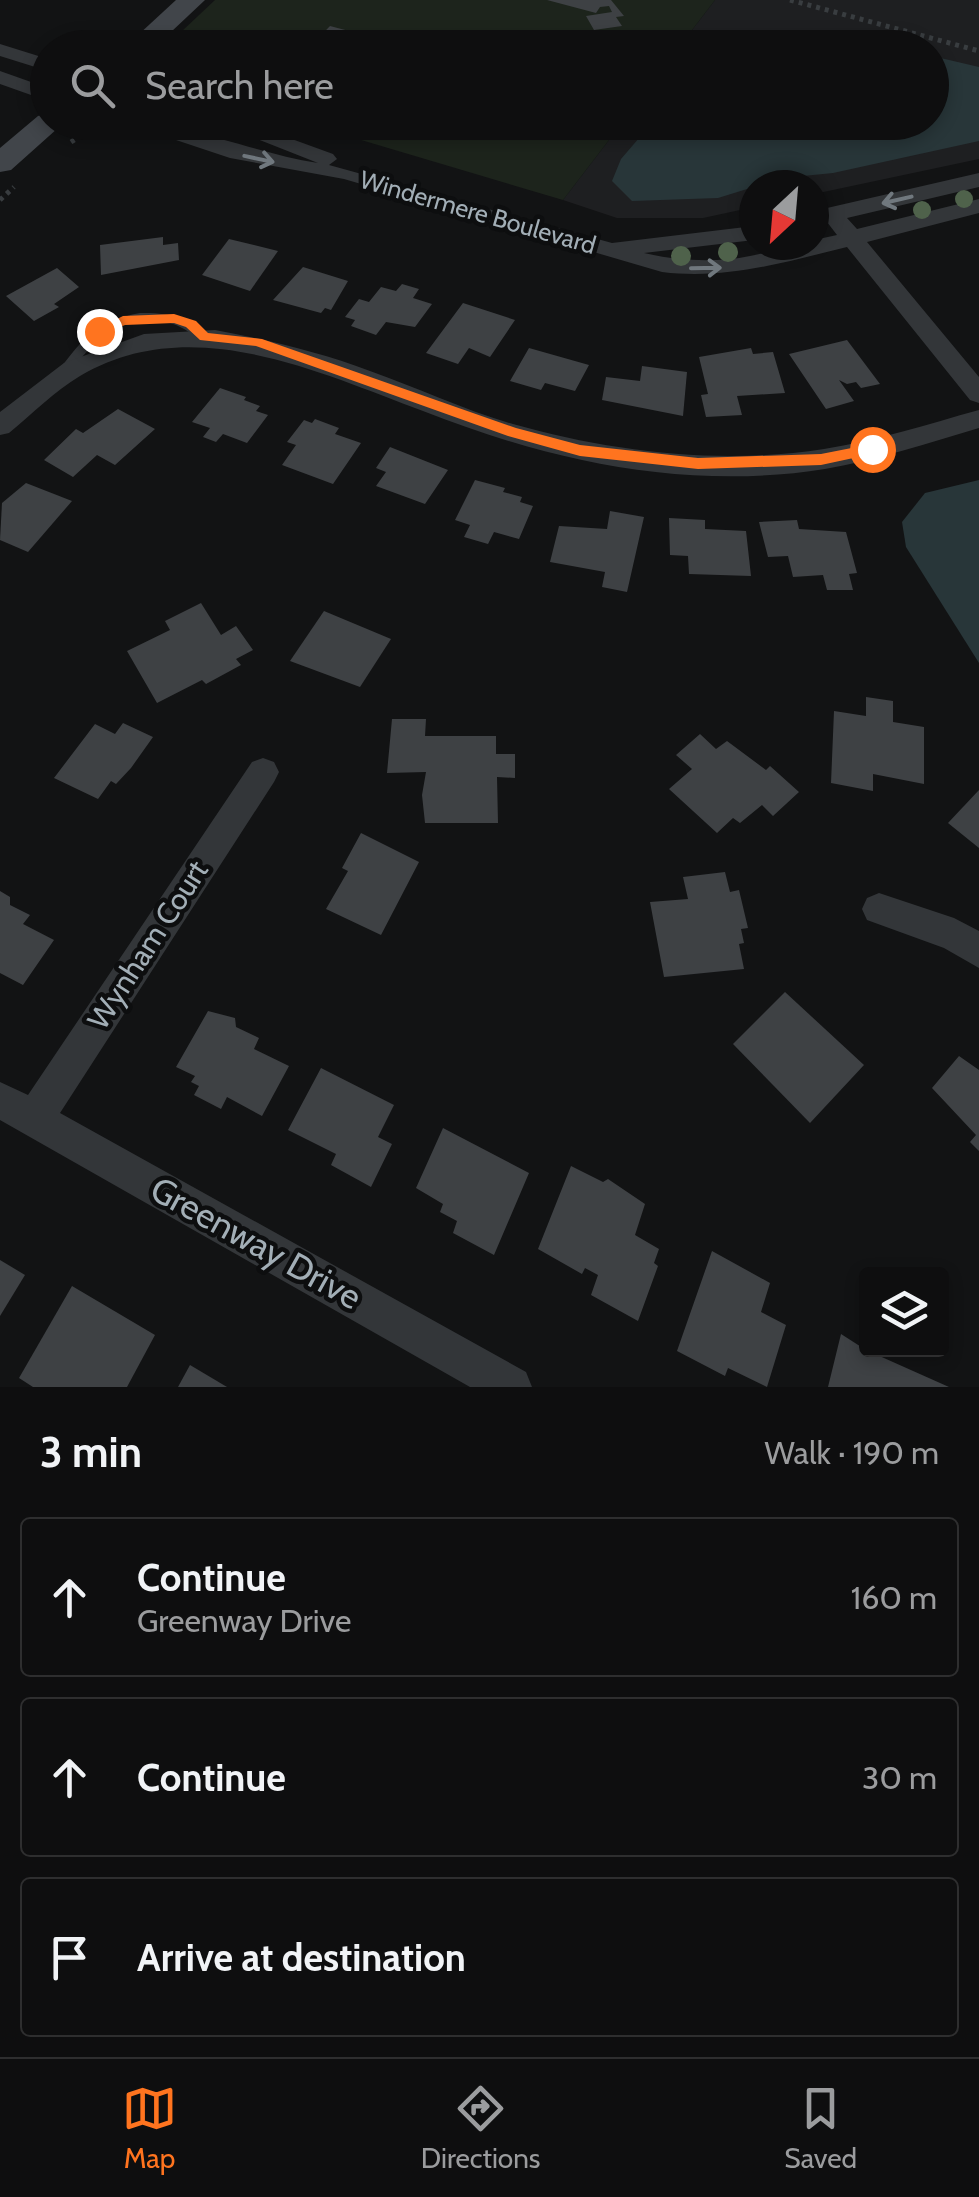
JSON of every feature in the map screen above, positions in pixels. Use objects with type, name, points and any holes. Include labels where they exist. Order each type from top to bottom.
[{"type":"street","points":[[158,30],[192,0]]},
{"type":"street","points":[[0,50],[30,59]]},
{"type":"street","points":[[0,77],[30,88]]},
{"type":"street","points":[[0,162],[30,137]]},
{"type":"street","name":"Windermere Boulevard","points":[[192,140],[310,170],[345,172],[579,244],[612,250],[644,264],[711,269],[749,264],[979,206]]},
{"type":"street","name":"Windermere Boulevard","points":[[277,140],[318,154],[345,172]]},
{"type":"street","points":[[829,216],[979,180]]},
{"type":"street","points":[[829,222],[852,239],[979,394]]},
{"type":"street","name":"Windermere Boulevard","points":[[612,250],[739,235]]},
{"type":"street","points":[[0,426],[38,389],[63,373],[133,346],[204,337],[272,347],[513,432],[580,450],[653,460],[716,464],[821,460],[979,419]]},
{"type":"street","name":"Wynham Court","points":[[17,1109],[262,772]]},
{"type":"street","points":[[879,909],[938,928],[979,951]]},
{"type":"street","name":"Greenway Drive","points":[[17,1109],[511,1387]]},
{"type":"path","points":[[790,0],[901,30]]},
{"type":"path","points":[[949,43],[979,51]]},
{"type":"shaded area","points":[[215,0],[715,0],[692,30],[183,30]]},
{"type":"shaded area","points":[[715,0],[979,0],[979,159],[829,191],[829,170],[739,170],[739,210],[703,218],[617,218],[563,200],[609,140],[949,140],[949,30],[692,30]]},
{"type":"shaded area","points":[[949,60],[979,67],[979,141],[833,173],[739,170],[739,192],[718,198],[632,201],[612,181],[621,159],[637,140],[949,140]]},
{"type":"shaded area","points":[[361,140],[608,140],[563,200]]},
{"type":"shaded area","points":[[979,480],[979,663],[906,547],[902,522],[925,493]]},
{"type":"building","points":[[547,0],[611,0],[624,16],[616,17],[622,26],[594,30],[586,16],[612,12],[609,6],[600,7],[596,13]]},
{"type":"building","points":[[163,237],[163,245],[178,243],[179,260],[101,275],[100,245]]},
{"type":"building","points":[[229,239],[278,251],[250,291],[202,275]]},
{"type":"building","points":[[303,267],[348,281],[331,310],[325,308],[321,313],[273,300]]},
{"type":"building","points":[[57,268],[79,287],[54,304],[59,307],[34,321],[6,296]]},
{"type":"building","points":[[402,284],[419,289],[413,298],[432,304],[415,327],[386,322],[376,335],[351,326],[355,320],[345,317],[359,299],[369,302],[381,287],[396,291]]},
{"type":"building","points":[[463,303],[515,320],[490,357],[469,348],[458,364],[426,353]]},
{"type":"building","points":[[847,340],[880,384],[861,388],[856,382],[847,384],[839,380],[854,401],[826,409],[789,354]]},
{"type":"building","points":[[529,348],[589,365],[575,391],[545,383],[541,390],[510,381]]},
{"type":"building","points":[[751,348],[753,354],[773,352],[785,393],[737,396],[742,415],[706,417],[701,395],[708,394],[699,357]]},
{"type":"building","points":[[642,366],[687,372],[683,416],[602,400],[606,377],[640,381]]},
{"type":"building","points":[[220,388],[246,397],[244,400],[260,406],[256,411],[268,415],[247,443],[223,434],[216,442],[203,437],[210,428],[192,422]]},
{"type":"building","points":[[118,409],[155,429],[115,465],[97,455],[73,477],[44,460],[76,429],[83,433]]},
{"type":"building","points":[[315,419],[339,428],[335,434],[361,443],[333,484],[282,465],[296,445],[287,442],[304,420],[312,423]]},
{"type":"building","points":[[390,447],[448,470],[425,504],[376,486],[386,472],[376,468]]},
{"type":"building","points":[[475,480],[505,488],[503,492],[522,497],[520,502],[533,506],[519,539],[494,532],[488,544],[464,537],[470,525],[455,520]]},
{"type":"building","points":[[26,483],[72,501],[28,552],[0,540],[2,503]]},
{"type":"building","points":[[610,511],[644,517],[627,592],[602,587],[605,572],[550,562],[559,526],[607,529]]},
{"type":"building","points":[[669,518],[705,520],[705,529],[746,531],[751,576],[689,574],[688,556],[670,555]]},
{"type":"building","points":[[797,520],[799,529],[846,532],[857,573],[849,574],[853,590],[827,590],[823,575],[793,577],[788,556],[768,557],[759,522]]},
{"type":"building","points":[[201,603],[221,635],[236,626],[253,650],[236,659],[241,665],[157,703],[127,651],[170,630],[165,621]]},
{"type":"building","points":[[324,611],[391,639],[360,687],[290,661]]},
{"type":"building","points":[[866,697],[893,701],[893,722],[924,727],[924,784],[873,774],[873,791],[831,783],[834,711],[866,716]]},
{"type":"building","points":[[392,719],[426,719],[425,736],[496,736],[496,754],[515,754],[515,778],[497,777],[498,823],[425,823],[422,795],[426,772],[387,773]]},
{"type":"building","points":[[123,723],[153,737],[131,768],[116,784],[111,781],[98,799],[54,778],[95,724],[115,734]]},
{"type":"building","points":[[700,734],[716,749],[727,741],[766,770],[770,766],[799,792],[773,816],[762,805],[740,823],[733,818],[717,833],[669,789],[692,769],[676,755]]},
{"type":"building","points":[[979,790],[979,848],[948,823]]},
{"type":"building","points":[[361,833],[419,862],[381,935],[326,909],[348,871],[342,868]]},
{"type":"building","points":[[725,872],[730,892],[739,890],[748,928],[741,929],[744,943],[739,944],[744,969],[664,977],[650,902],[688,899],[683,877]]},
{"type":"building","points":[[0,891],[10,897],[10,905],[30,915],[23,924],[54,940],[23,985],[0,973]]},
{"type":"building","points":[[785,992],[864,1065],[810,1123],[733,1044]]},
{"type":"building","points":[[208,1011],[235,1018],[236,1027],[259,1038],[254,1049],[289,1066],[262,1116],[227,1097],[221,1109],[194,1095],[199,1086],[191,1082],[195,1076],[176,1067]]},
{"type":"building","points":[[959,1056],[979,1070],[979,1151],[970,1142],[976,1135],[932,1088]]},
{"type":"building","points":[[321,1068],[394,1105],[378,1137],[392,1144],[371,1187],[331,1165],[336,1154],[288,1130]]},
{"type":"building","points":[[443,1128],[529,1173],[494,1255],[453,1233],[457,1221],[440,1212],[443,1204],[416,1188]]},
{"type":"building","points":[[571,1166],[603,1182],[608,1179],[645,1204],[635,1235],[659,1249],[654,1263],[658,1266],[638,1321],[591,1295],[598,1275],[585,1268],[582,1274],[538,1249]]},
{"type":"building","points":[[712,1251],[770,1283],[761,1312],[786,1325],[767,1387],[728,1368],[725,1376],[677,1351]]},
{"type":"building","points":[[0,1260],[25,1275],[0,1316]]},
{"type":"building","points":[[72,1286],[155,1335],[127,1387],[33,1387],[19,1378]]},
{"type":"building","points":[[841,1334],[859,1346],[859,1357],[882,1357],[949,1387],[828,1387]]},
{"type":"building","points":[[190,1365],[227,1387],[178,1387]]},
{"type":"route","points":[[99,331],[123,320],[150,316],[174,319],[191,324],[204,337],[257,342],[513,432],[580,450],[698,464],[821,460],[872,449]]}]
